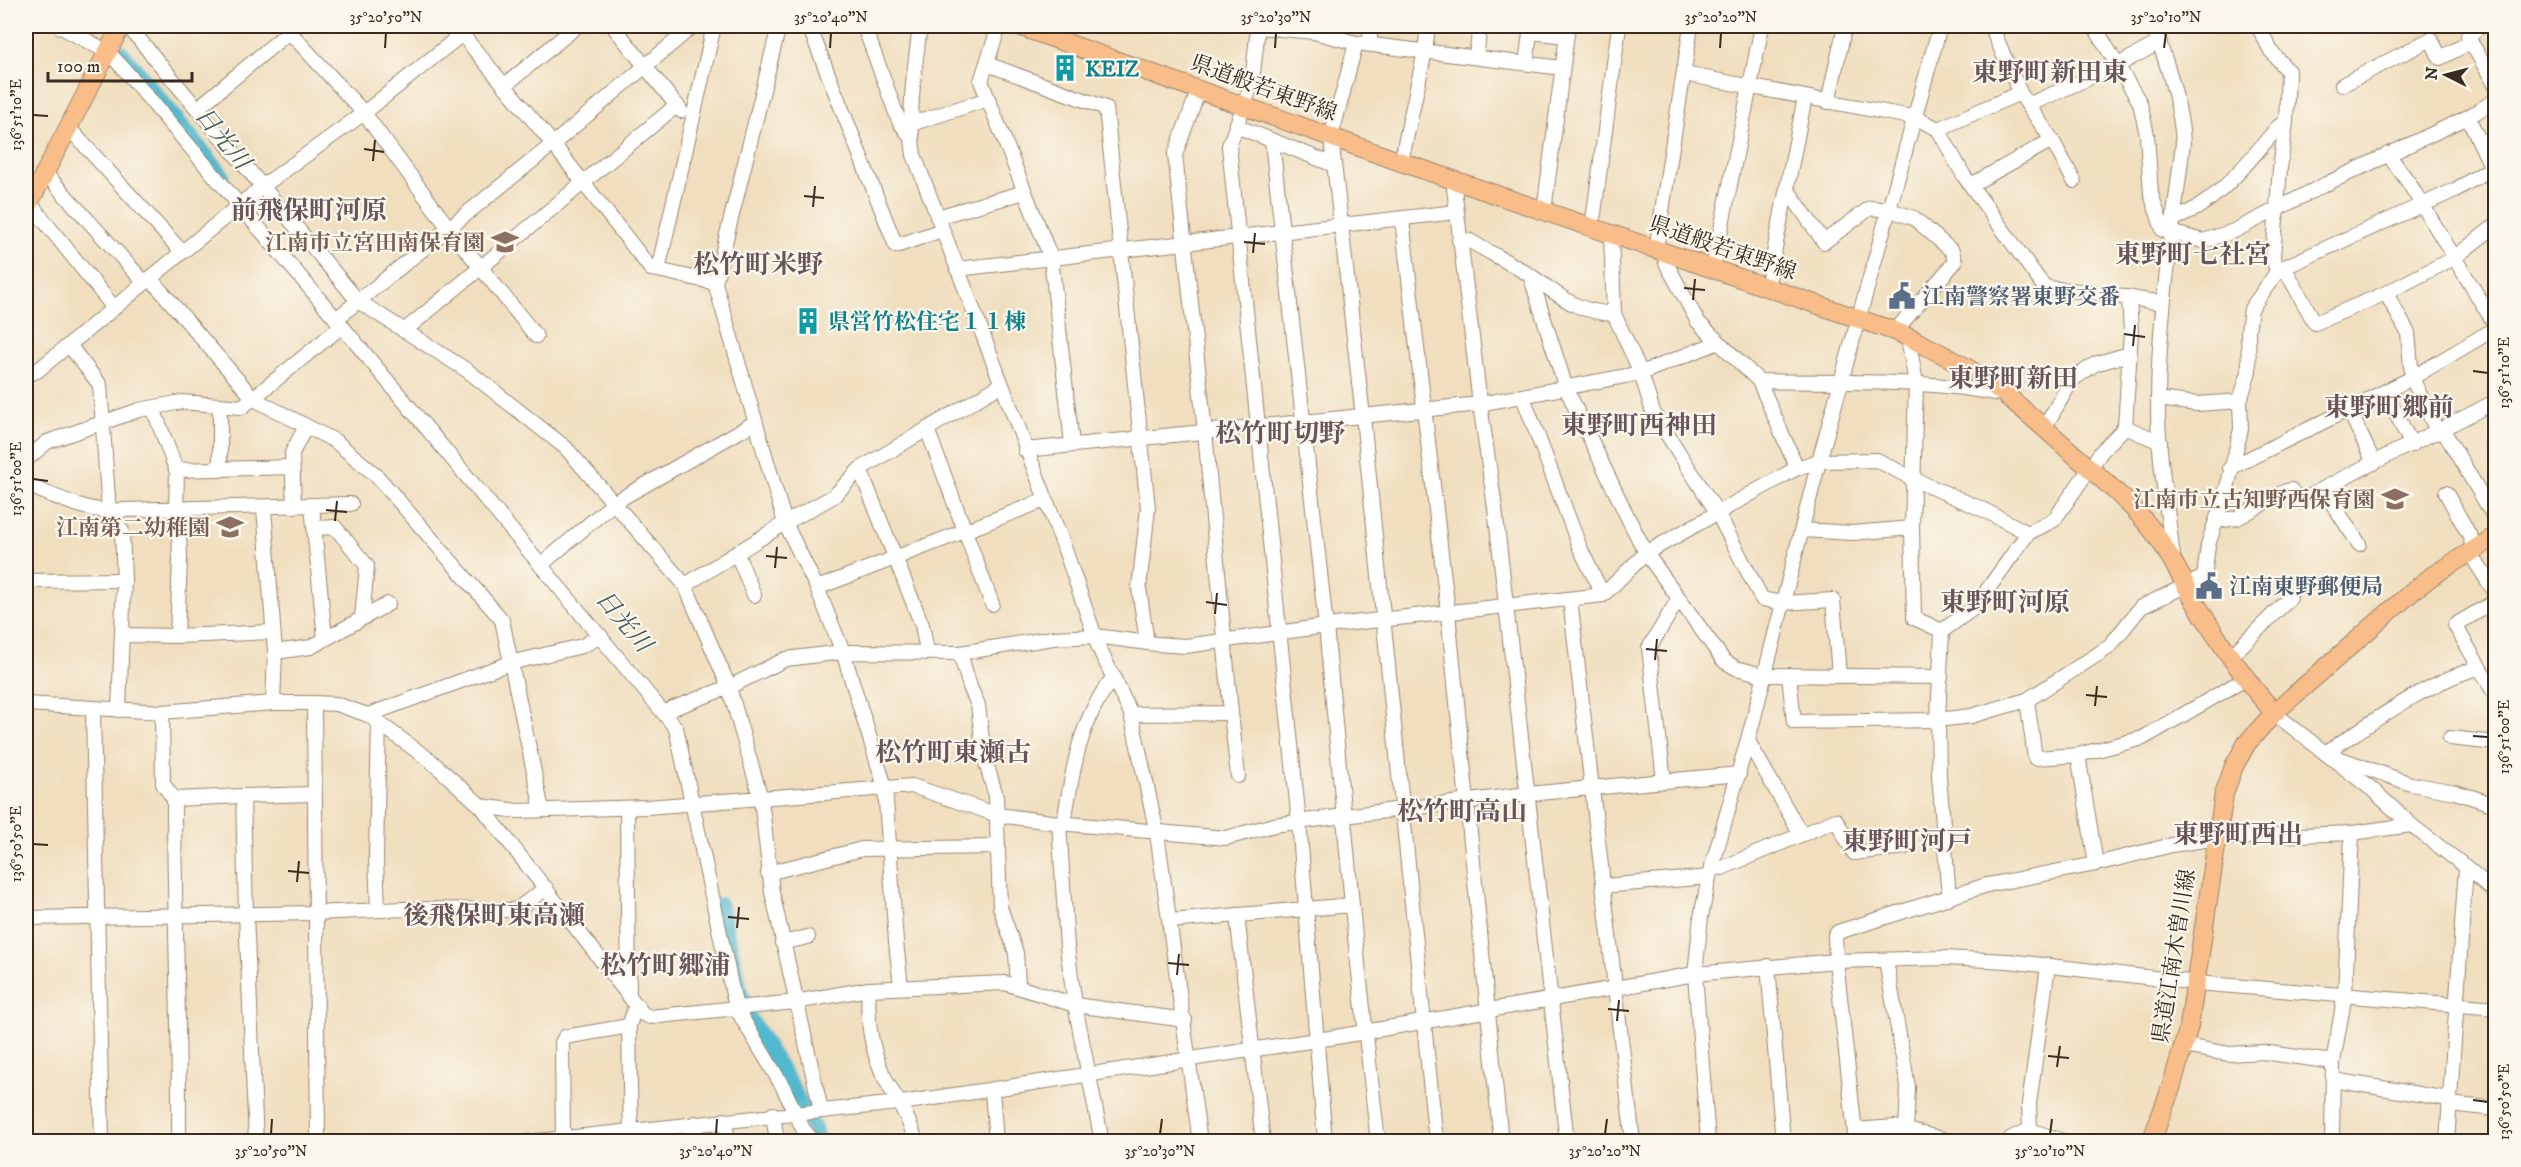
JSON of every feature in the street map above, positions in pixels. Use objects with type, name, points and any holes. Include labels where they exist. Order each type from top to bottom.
[{"type":"main road","name":"県道般若東野線","points":[[1019,26],[1401,162],[1901,334],[1980,376],[2090,469],[2152,530],[2173,560],[2185,586],[2230,657],[2274,713]]},
{"type":"main road","points":[[27,205],[121,27]]},
{"type":"main road","name":"県道江南木曽川線","points":[[2151,1142],[2184,1046],[2197,983],[2224,794],[2234,766],[2247,743],[2274,713],[2413,591],[2432,576],[2496,536]]},
{"type":"street","points":[[59,26],[108,52],[339,319],[544,563],[601,636],[668,712],[677,732],[696,804],[741,1008],[801,1111],[803,1129],[814,1142]]},
{"type":"street","points":[[504,86],[577,26]]},
{"type":"street","points":[[613,26],[692,124]]},
{"type":"street","points":[[26,460],[47,442],[104,421],[153,408],[182,402],[243,407],[358,301],[553,144],[693,26]]},
{"type":"street","points":[[658,270],[714,26]]},
{"type":"street","points":[[779,26],[715,283],[785,523],[817,588],[843,652],[885,787],[901,987]]},
{"type":"street","points":[[809,26],[896,246],[940,223],[1025,192]]},
{"type":"street","points":[[864,26],[898,121],[912,139]]},
{"type":"street","points":[[920,26],[911,124],[914,155],[1095,636],[1131,714],[1157,833],[1185,1020],[1200,1142]]},
{"type":"street","points":[[999,26],[981,81],[1051,258],[1072,444]]},
{"type":"street","points":[[1325,1142],[1299,822],[1229,146],[1252,83],[1258,26],[1314,29],[1362,44],[1562,68]]},
{"type":"street","points":[[1371,26],[1362,44],[1331,137],[1363,417],[1436,1142]]},
{"type":"street","points":[[1401,162],[1425,51],[1428,26]]},
{"type":"street","points":[[1476,57],[1480,26]]},
{"type":"street","points":[[1592,228],[1619,26]]},
{"type":"street","points":[[1691,26],[1660,251],[1698,322],[1759,381],[1797,468]]},
{"type":"street","points":[[1713,269],[1762,26]]},
{"type":"street","points":[[1828,102],[1845,26]]},
{"type":"street","points":[[1708,1142],[1695,974],[1701,917],[1710,872],[1748,741],[1819,461],[1940,26]]},
{"type":"street","points":[[1991,26],[2020,93],[2052,140],[2074,182]]},
{"type":"street","points":[[2094,26],[2140,103],[2147,135],[2151,194],[2163,230],[2203,241],[2234,231],[2277,208],[2468,117],[2496,100]]},
{"type":"street","points":[[2154,26],[2182,128],[2183,143],[2163,303],[2157,399],[2173,560]]},
{"type":"street","points":[[2258,26],[2271,51],[2288,71],[2286,122],[2273,257],[2315,323],[2386,293],[2454,258],[2496,225]]},
{"type":"street","points":[[2481,26],[2468,36],[2496,86]]},
{"type":"street","points":[[121,27],[198,108],[358,301],[468,371],[567,448],[685,585],[729,687],[761,799],[768,873],[795,1002],[821,1110]]},
{"type":"street","points":[[198,108],[290,28],[364,113],[448,227],[536,336]]},
{"type":"street","points":[[26,375],[37,371],[263,186],[364,113],[462,29],[504,86],[553,144],[651,269],[715,283]]},
{"type":"street","points":[[1526,63],[1531,29],[1567,31],[1544,211]]},
{"type":"street","points":[[2342,86],[2431,39],[2440,58],[2471,42]]},
{"type":"street","points":[[2028,105],[2118,65],[2160,42]]},
{"type":"street","points":[[987,64],[1106,108],[1148,508],[1139,588],[1147,643]]},
{"type":"street","points":[[1684,74],[1916,118],[1938,129],[1971,185],[2042,284],[2048,288],[2163,303]]},
{"type":"street","points":[[1199,90],[1175,154],[1206,432],[1238,776]]},
{"type":"street","points":[[1938,129],[2020,93]]},
{"type":"street","points":[[1767,288],[1806,97]]},
{"type":"street","points":[[911,124],[988,99]]},
{"type":"street","points":[[404,330],[677,105]]},
{"type":"street","points":[[1789,675],[1794,722],[1938,720],[1971,716],[2027,700],[2109,647],[2141,607],[2205,577],[2208,545],[2241,429],[2240,401],[2249,371],[2248,331],[2251,309],[2280,270],[2455,190],[2492,168],[2468,117]]},
{"type":"street","points":[[2174,219],[2192,213],[2218,194],[2279,126],[2286,122]]},
{"type":"street","points":[[1236,126],[1335,165]]},
{"type":"street","points":[[68,127],[182,252]]},
{"type":"street","points":[[1971,185],[2052,140]]},
{"type":"street","points":[[1272,141],[1326,626],[1352,905],[1378,1142]]},
{"type":"street","points":[[2230,468],[2412,378],[2496,327],[2422,204],[2388,154]]},
{"type":"street","points":[[45,172],[148,280],[254,399],[335,441],[376,475],[502,620],[542,810]]},
{"type":"street","points":[[1453,179],[1506,607],[1567,1142]]},
{"type":"street","points":[[1787,189],[1824,242],[1870,208],[1890,210],[1914,218],[1952,251],[1955,262],[1901,334],[1916,383],[1912,528],[1914,618],[1942,631]]},
{"type":"street","points":[[27,205],[114,308]]},
{"type":"street","points":[[957,269],[1456,212]]},
{"type":"street","points":[[1402,219],[1448,613],[1486,1011],[1501,1142]]},
{"type":"street","points":[[1611,234],[1614,314],[1641,373],[1653,412],[1718,514],[1761,599],[1782,603],[1833,600],[1839,676]]},
{"type":"street","points":[[1459,240],[1470,241],[1530,275],[1569,303],[1592,312],[1614,314]]},
{"type":"street","points":[[1530,275],[1566,388],[1646,553],[1724,661],[1736,668],[1763,675],[1941,676]]},
{"type":"street","points":[[2386,293],[2408,333],[2412,378],[2440,431],[2496,520]]},
{"type":"street","points":[[1942,631],[1975,607],[2028,533],[2054,520],[2101,452],[2125,427],[2131,332],[2129,297]]},
{"type":"street","points":[[2131,332],[2148,300]]},
{"type":"street","points":[[1026,450],[1480,404],[1641,373],[1719,342]]},
{"type":"street","points":[[69,345],[100,385],[109,512],[122,531],[124,580],[119,710]]},
{"type":"street","points":[[2044,429],[2072,380],[2095,364],[2129,354]]},
{"type":"street","points":[[1759,381],[1916,383],[1969,388],[2005,396]]},
{"type":"street","points":[[685,585],[785,523],[834,496],[860,470],[1001,385]]},
{"type":"street","points":[[2385,392],[2412,445]]},
{"type":"street","points":[[1523,397],[1580,548],[1603,595]]},
{"type":"street","points":[[2157,399],[2197,404],[2240,401]]},
{"type":"street","points":[[2216,521],[2237,518],[2290,490],[2300,502],[2496,401]]},
{"type":"street","points":[[220,405],[220,470]]},
{"type":"street","points":[[153,408],[176,470],[180,558],[177,636]]},
{"type":"street","points":[[2349,410],[2374,463]]},
{"type":"street","points":[[544,563],[615,502],[756,422]]},
{"type":"street","points":[[294,507],[292,453],[306,426]]},
{"type":"street","points":[[2125,427],[2160,442]]},
{"type":"street","points":[[927,429],[992,604]]},
{"type":"street","points":[[668,712],[729,687],[786,659],[843,652],[960,653],[1053,638],[1095,636],[1186,646],[1326,626],[1603,595],[1646,553],[1797,468],[1819,461],[1877,460],[2028,533]]},
{"type":"street","points":[[176,470],[292,467]]},
{"type":"street","points":[[860,470],[922,626],[927,651]]},
{"type":"street","points":[[26,485],[95,510],[109,512],[351,504]]},
{"type":"street","points":[[2323,489],[2360,544]]},
{"type":"street","points":[[2446,493],[2471,538],[2474,558],[2496,594]]},
{"type":"street","points":[[817,588],[1045,500]]},
{"type":"street","points":[[312,506],[325,639]]},
{"type":"street","points":[[264,508],[275,652],[273,703]]},
{"type":"street","points":[[315,528],[335,527],[367,566],[363,618]]},
{"type":"street","points":[[1802,530],[1852,533],[1912,528]]},
{"type":"street","points":[[737,554],[754,595]]},
{"type":"street","points":[[26,581],[124,580]]},
{"type":"street","points":[[1664,781],[1649,648],[1679,598]]},
{"type":"street","points":[[2230,657],[2290,598]]},
{"type":"street","points":[[1570,599],[1633,1142]]},
{"type":"street","points":[[2496,601],[2455,625],[2496,696]]},
{"type":"street","points":[[275,652],[311,647],[388,604]]},
{"type":"street","points":[[1942,631],[1938,720],[1939,775],[1949,898]]},
{"type":"street","points":[[122,635],[177,636],[273,632]]},
{"type":"street","points":[[374,718],[510,663],[582,646],[601,636]]},
{"type":"street","points":[[960,653],[978,705],[984,756],[996,796],[1000,907],[1016,953],[1018,985]]},
{"type":"street","points":[[2325,753],[2396,708],[2478,668]]},
{"type":"street","points":[[1102,1142],[1075,1005],[1063,903],[1062,823],[1073,763],[1096,704],[1113,677]]},
{"type":"street","points":[[2027,700],[2035,758],[2078,755],[2143,738],[2245,679]]},
{"type":"street","points":[[26,704],[162,712],[273,703],[314,703],[336,704],[374,718],[431,761],[481,806],[643,1014],[650,1017],[795,1002],[869,989],[1005,983],[1018,985],[1075,1005],[1185,1020]]},
{"type":"street","points":[[314,703],[313,795],[318,1142]]},
{"type":"street","points":[[93,709],[102,1142]]},
{"type":"street","points":[[162,712],[163,784],[174,799],[174,915],[180,1064],[179,1142]]},
{"type":"street","points":[[1131,714],[1232,713]]},
{"type":"street","points":[[2274,713],[2374,791],[2411,825],[2496,893]]},
{"type":"street","points":[[374,718],[378,909]]},
{"type":"street","points":[[2450,738],[2496,743]]},
{"type":"street","points":[[1748,741],[1801,834]]},
{"type":"street","points":[[2325,753],[2411,784],[2455,792],[2496,805]]},
{"type":"street","points":[[2078,755],[2096,864]]},
{"type":"street","points":[[481,806],[518,811],[627,808],[912,786],[998,815],[1157,833],[1226,838],[1274,825],[1344,816],[1528,794],[1738,774]]},
{"type":"street","points":[[174,799],[313,795]]},
{"type":"street","points":[[243,796],[256,1142]]},
{"type":"street","points":[[627,808],[633,1000],[629,1026],[631,1136]]},
{"type":"street","points":[[1603,886],[1710,872],[1836,820],[1854,853],[1905,847]]},
{"type":"street","points":[[1954,1142],[1895,1127],[1855,1136],[1836,961],[1835,935],[1838,932],[1987,885],[2096,864],[2172,845],[2217,838],[2352,833],[2411,825]]},
{"type":"street","points":[[2332,1142],[2333,1062],[2345,994],[2352,833]]},
{"type":"street","points":[[768,873],[862,849],[998,847]]},
{"type":"street","points":[[2447,1142],[2466,867]]},
{"type":"street","points":[[26,918],[315,913],[378,909],[516,910],[546,888]]},
{"type":"street","points":[[1170,921],[1352,905]]},
{"type":"street","points":[[1237,915],[1263,1142]]},
{"type":"street","points":[[782,943],[808,937]]},
{"type":"street","points":[[528,1141],[631,1136],[695,1123],[992,1090],[1254,1050],[1695,974],[1836,961],[1944,958],[2008,961],[2197,983],[2496,1008]]},
{"type":"street","points":[[1886,960],[1908,1086],[1906,1131]]},
{"type":"street","points":[[1768,966],[1783,1142]]},
{"type":"street","points":[[2030,1130],[2029,1104],[2048,966]]},
{"type":"street","points":[[869,989],[868,1023],[872,1044],[880,1068],[900,1102],[916,1142]]},
{"type":"street","points":[[563,1140],[562,1042],[565,1037],[629,1026]]},
{"type":"street","points":[[2184,1046],[2229,1054],[2262,1052],[2333,1062]]},
{"type":"street","points":[[2333,1080],[2496,1108]]},
{"type":"street","points":[[992,1090],[996,1142]]},
{"type":"street","points":[[773,1114],[777,1142]]},
{"type":"street","points":[[723,1120],[729,1142]]},
{"type":"street","points":[[695,1123],[695,1142]]},
{"type":"street","points":[[2010,1142],[2011,1138],[2030,1130],[2066,1142]]},
{"type":"waterway","name":"日光川","points":[[122,53],[222,175]]},
{"type":"waterway","name":"日光川","points":[[720,905],[745,1011],[790,1084],[814,1128],[818,1142]]},
{"type":"place","name":"KEIZ","points":[[1065,68]]},
{"type":"place","name":"江南市立宮田南保育園","points":[[505,242]]},
{"type":"place","name":"江南警察署東野交番","points":[[1902,296]]},
{"type":"place","name":"県営竹松住宅１１棟","points":[[808,321]]},
{"type":"place","name":"江南市立古知野西保育園","points":[[2395,499]]},
{"type":"place","name":"江南第二幼稚園","points":[[230,527]]},
{"type":"place","name":"江南東野郵便局","points":[[2209,586]]},
{"type":"district","name":"東野町新田東","points":[[2050,72]]},
{"type":"district","name":"前飛保町河原","points":[[309,210]]},
{"type":"district","name":"東野町七社宮","points":[[2193,254]]},
{"type":"district","name":"松竹町米野","points":[[758,264]]},
{"type":"district","name":"東野町新田","points":[[2013,378]]},
{"type":"district","name":"東野町郷前","points":[[2389,407]]},
{"type":"district","name":"東野町西神田","points":[[1639,425]]},
{"type":"district","name":"松竹町切野","points":[[1280,433]]},
{"type":"district","name":"東野町河原","points":[[2005,602]]},
{"type":"district","name":"松竹町東瀬古","points":[[953,752]]},
{"type":"district","name":"松竹町高山","points":[[1462,811]]},
{"type":"district","name":"東野町西出","points":[[2238,834]]},
{"type":"district","name":"東野町河戸","points":[[1907,841]]},
{"type":"district","name":"後飛保町東高瀬","points":[[494,915]]},
{"type":"district","name":"松竹町郷浦","points":[[665,965]]}]
